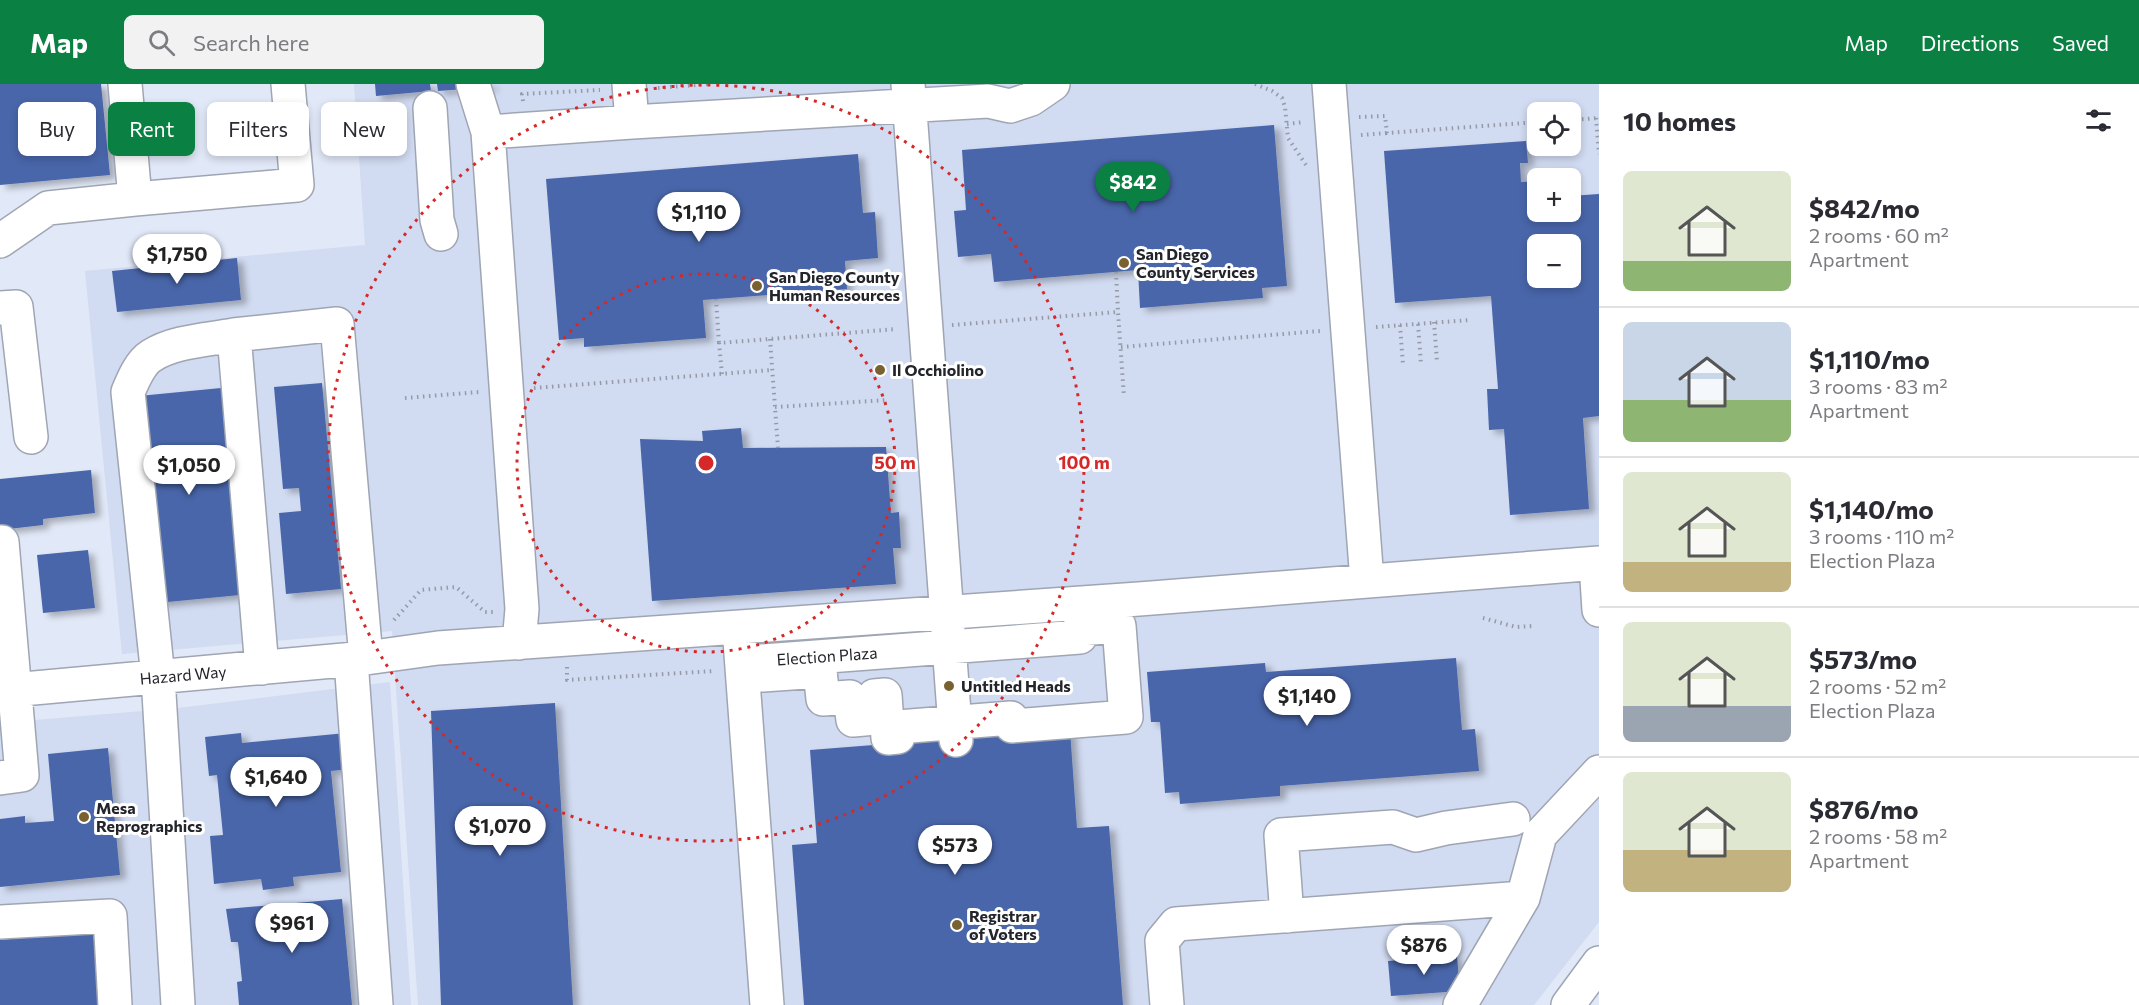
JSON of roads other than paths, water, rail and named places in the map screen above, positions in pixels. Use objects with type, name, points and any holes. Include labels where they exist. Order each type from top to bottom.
[{"type":"street","points":[[124,84],[135,199]]},
{"type":"street","points":[[0,241],[48,208],[297,185],[288,84]]},
{"type":"street","points":[[473,84],[496,132]]},
{"type":"street","points":[[498,84],[496,132],[506,390],[522,609],[519,644]]},
{"type":"street","points":[[629,84],[632,122]]},
{"type":"street","points":[[988,101],[1018,84]]},
{"type":"street","points":[[496,132],[632,122],[909,95],[988,101],[1010,106],[1031,99],[1053,84]]},
{"type":"street","points":[[1329,84],[1332,119],[1328,327],[1368,581]]},
{"type":"street","points":[[909,95],[955,731]]},
{"type":"street","points":[[430,108],[437,220],[441,234]]},
{"type":"street","points":[[0,308],[16,307],[31,437]]},
{"type":"street","points":[[178,1005],[158,677],[128,392],[137,373],[150,356],[176,346],[234,335],[337,324],[359,659],[376,1005]]},
{"type":"street","points":[[234,335],[262,668]]},
{"type":"street","points":[[0,778],[22,775],[8,691],[2,542]]},
{"type":"street","points":[[1597,563],[1599,610]]},
{"type":"street","name":"Hazard Way","points":[[8,691],[359,659],[438,648],[519,644],[1597,563]]},
{"type":"street","name":"Election Plaza","points":[[1119,626],[1126,717],[1012,726],[1011,718],[955,731],[898,727],[898,737],[888,738],[885,695],[874,696],[875,718],[853,720],[850,697],[822,699],[820,670],[763,675],[762,661],[1080,637],[1079,629],[1119,626]]},
{"type":"street","points":[[739,627],[767,1005]]},
{"type":"street","points":[[1460,1005],[1522,898],[1540,835],[1599,772]]},
{"type":"street","points":[[1287,916],[1281,835],[1392,827],[1416,836],[1446,828],[1514,819]]},
{"type":"street","points":[[1167,1005],[1162,941],[1176,924],[1522,898]]},
{"type":"street","points":[[0,922],[110,916],[115,1005]]},
{"type":"street","points":[[1568,1005],[1599,963]]},
{"type":"place","name":"San Diego County Services","points":[[1124,263]]},
{"type":"place","name":"San Diego County Human Resources","points":[[757,286]]},
{"type":"place","name":"Il Occhiolino","points":[[880,370]]},
{"type":"place","name":"Untitled Heads","points":[[949,686]]},
{"type":"place","name":"Mesa Reprographics","points":[[84,817]]},
{"type":"place","name":"Registrar of Voters","points":[[957,925]]}]
